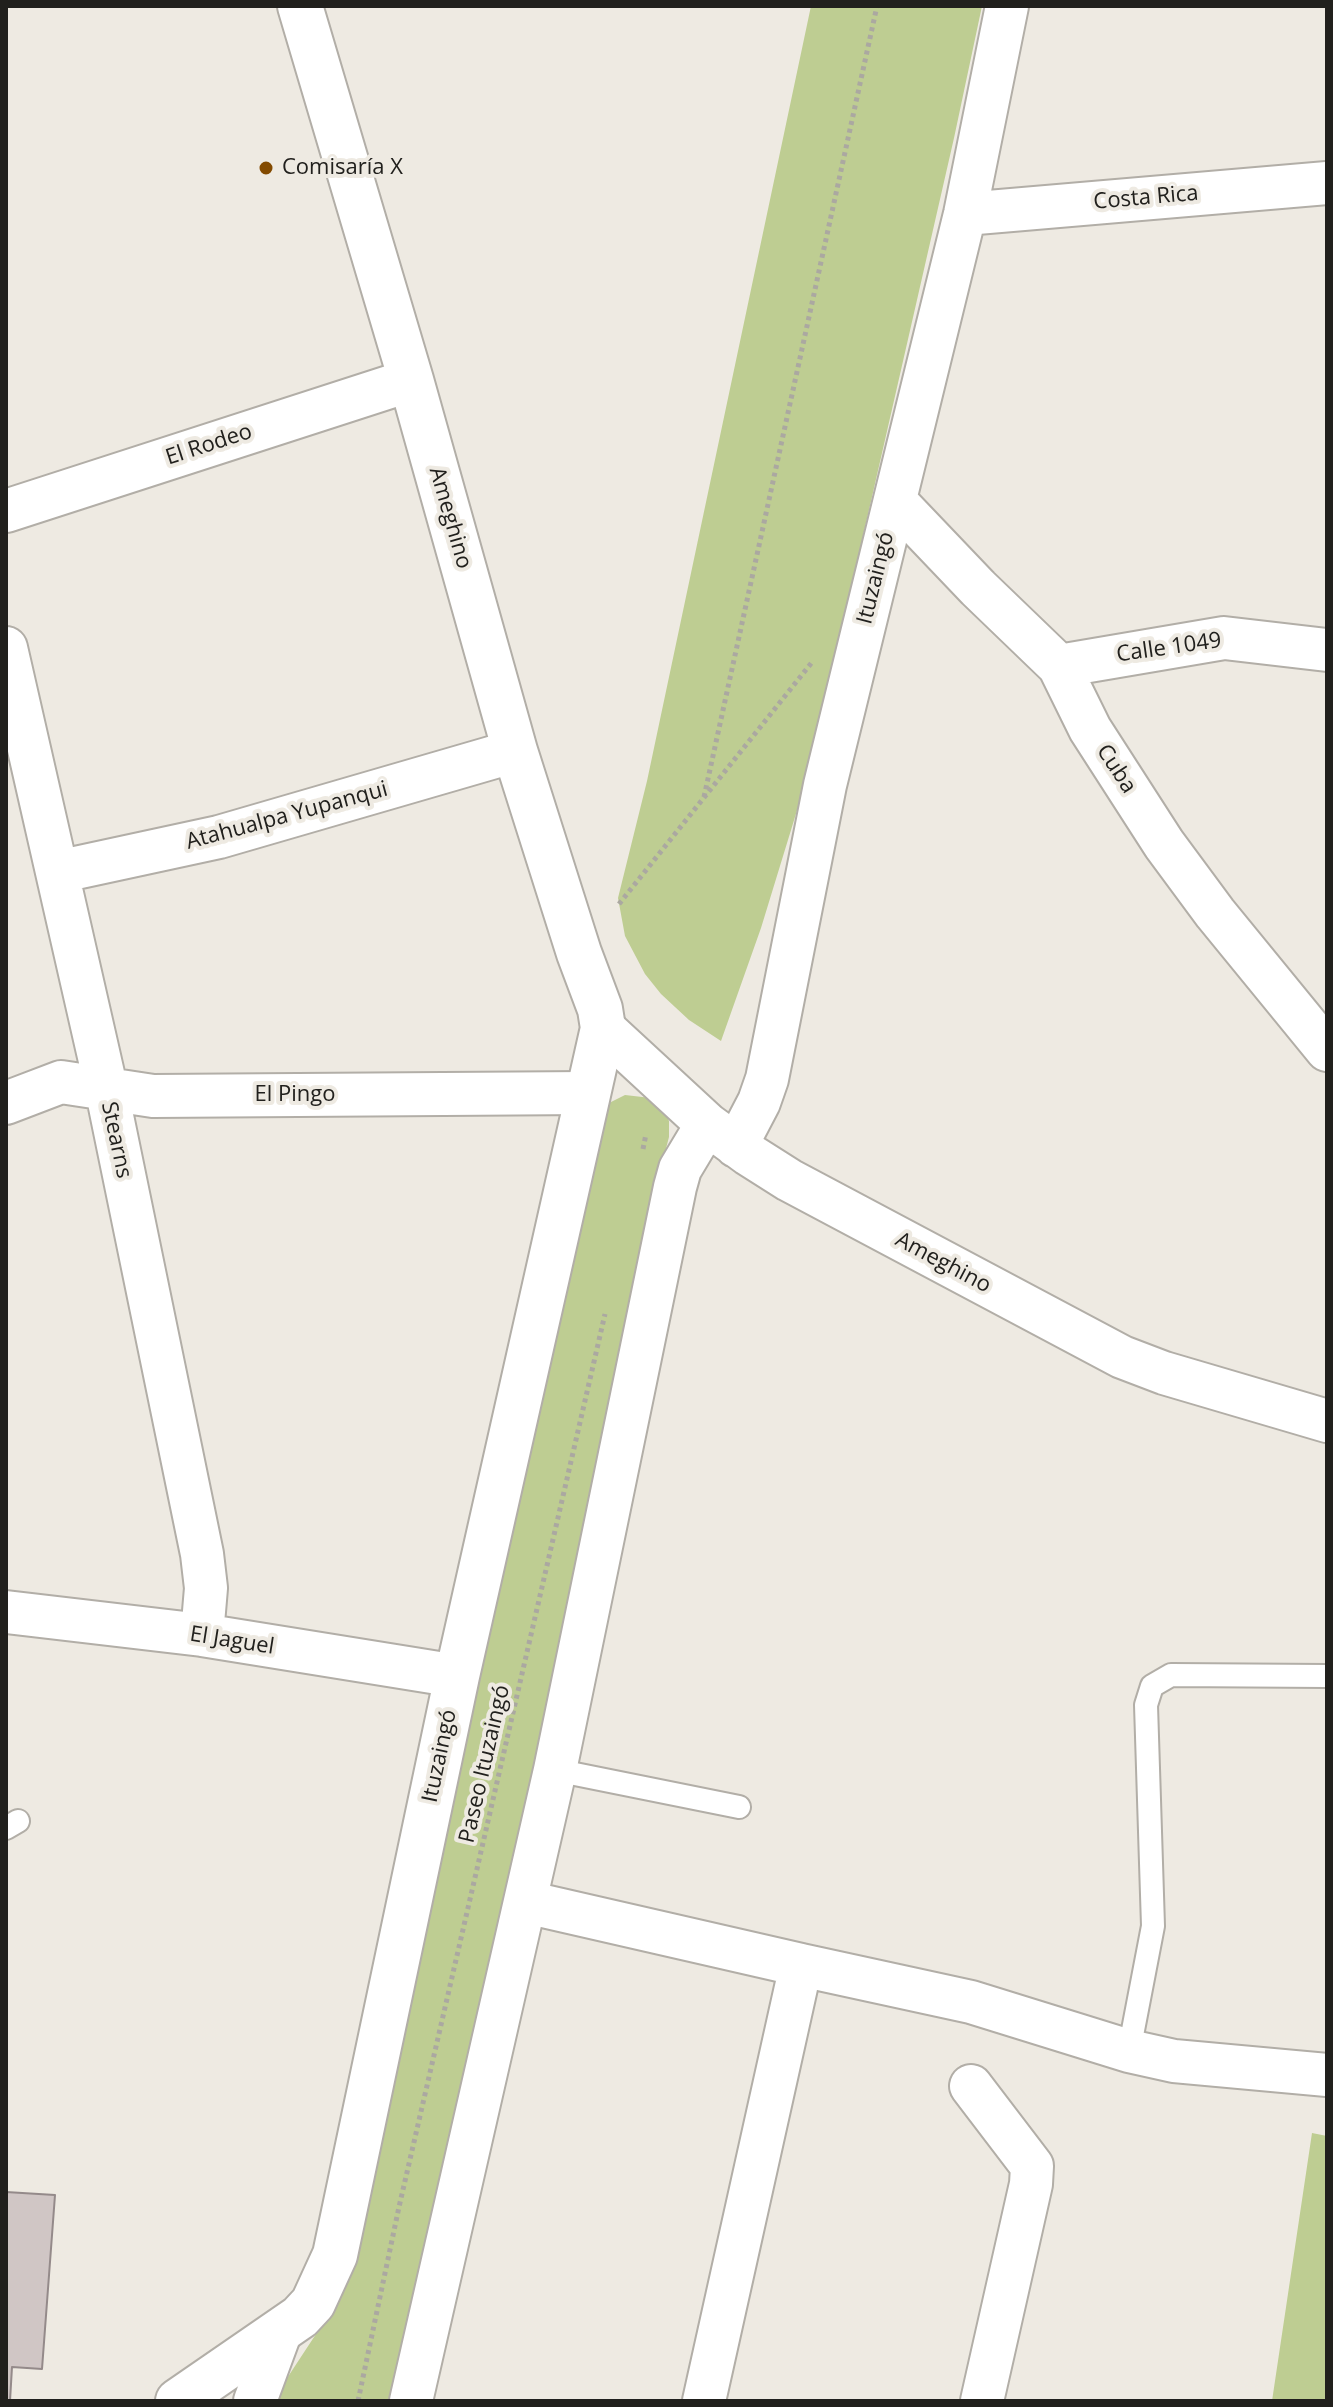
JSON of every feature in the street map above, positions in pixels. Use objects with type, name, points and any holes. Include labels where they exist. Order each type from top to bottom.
[{"type":"street","name":"Ameghino","points":[[300,6],[411,380],[515,751],[579,953],[600,1009],[603,1028],[588,1093]]},
{"type":"street","name":"Ituzaingó","points":[[411,2401],[555,1770],[675,1187],[680,1169],[759,1102],[767,1079],[825,785],[965,214],[1007,6]]},
{"type":"street","name":"Costa Rica","points":[[965,214],[1327,183]]},
{"type":"street","name":"El Rodeo","points":[[6,511],[411,380]]},
{"type":"street","name":"Cuba","points":[[895,501],[978,588],[1059,666],[1090,729],[1164,844],[1215,913],[1327,1050]]},
{"type":"street","name":"Calle 1049","points":[[1059,666],[1224,638],[1327,650]]},
{"type":"street","name":"Stearns","points":[[6,648],[106,1087],[202,1554],[206,1588],[202,1635]]},
{"type":"street","name":"Atahualpa Yupanqui","points":[[57,872],[219,837],[515,751]]},
{"type":"street","name":"Ameghino","points":[[603,1028],[722,1135],[789,1180],[1122,1357],[1164,1373],[1327,1421]]},
{"type":"street","name":"El Pingo","points":[[6,1103],[61,1082],[153,1096],[588,1093]]},
{"type":"street","name":"Ituzaingó","points":[[255,2401],[280,2333],[313,2303],[335,2255],[457,1676],[588,1093]]},
{"type":"street","name":"El Jaguel","points":[[6,1612],[202,1635],[457,1676]]},
{"type":"street","points":[[526,1902],[971,2002],[1129,2051],[1174,2061],[1327,2075]]},
{"type":"street","points":[[704,2401],[801,1965]]},
{"type":"street","points":[[971,2086],[1032,2166],[1031,2184],[982,2401]]},
{"type":"street","points":[[178,2401],[280,2333]]},
{"type":"lane","points":[[1129,2051],[1153,1926],[1146,1705],[1152,1686],[1171,1675],[1327,1676]]},
{"type":"lane","points":[[555,1770],[739,1807]]},
{"type":"path","points":[[704,797],[877,6]]},
{"type":"path","points":[[619,904],[816,657]]},
{"type":"path","points":[[643,1150],[646,1134]]},
{"type":"path","name":"Paseo Ituzaingó","points":[[358,2401],[399,2207],[607,1305]]},
{"type":"green space","points":[[811,6],[982,6],[810,768],[761,928],[721,1041],[689,1020],[645,974],[625,936],[618,898],[647,781]]},
{"type":"green space","points":[[625,1095],[651,1098],[663,1108],[669,1121],[669,1137],[645,1229],[584,1545],[396,2401],[272,2401],[341,2296],[356,2262],[598,1119],[609,1103]]},
{"type":"green space","points":[[1312,2133],[1327,2136],[1327,2401],[1272,2401]]},
{"type":"building","points":[[6,2192],[55,2195],[42,2369],[12,2367],[10,2401],[6,2401]]},
{"type":"place","name":"Comisaría X","points":[[266,168]]}]
